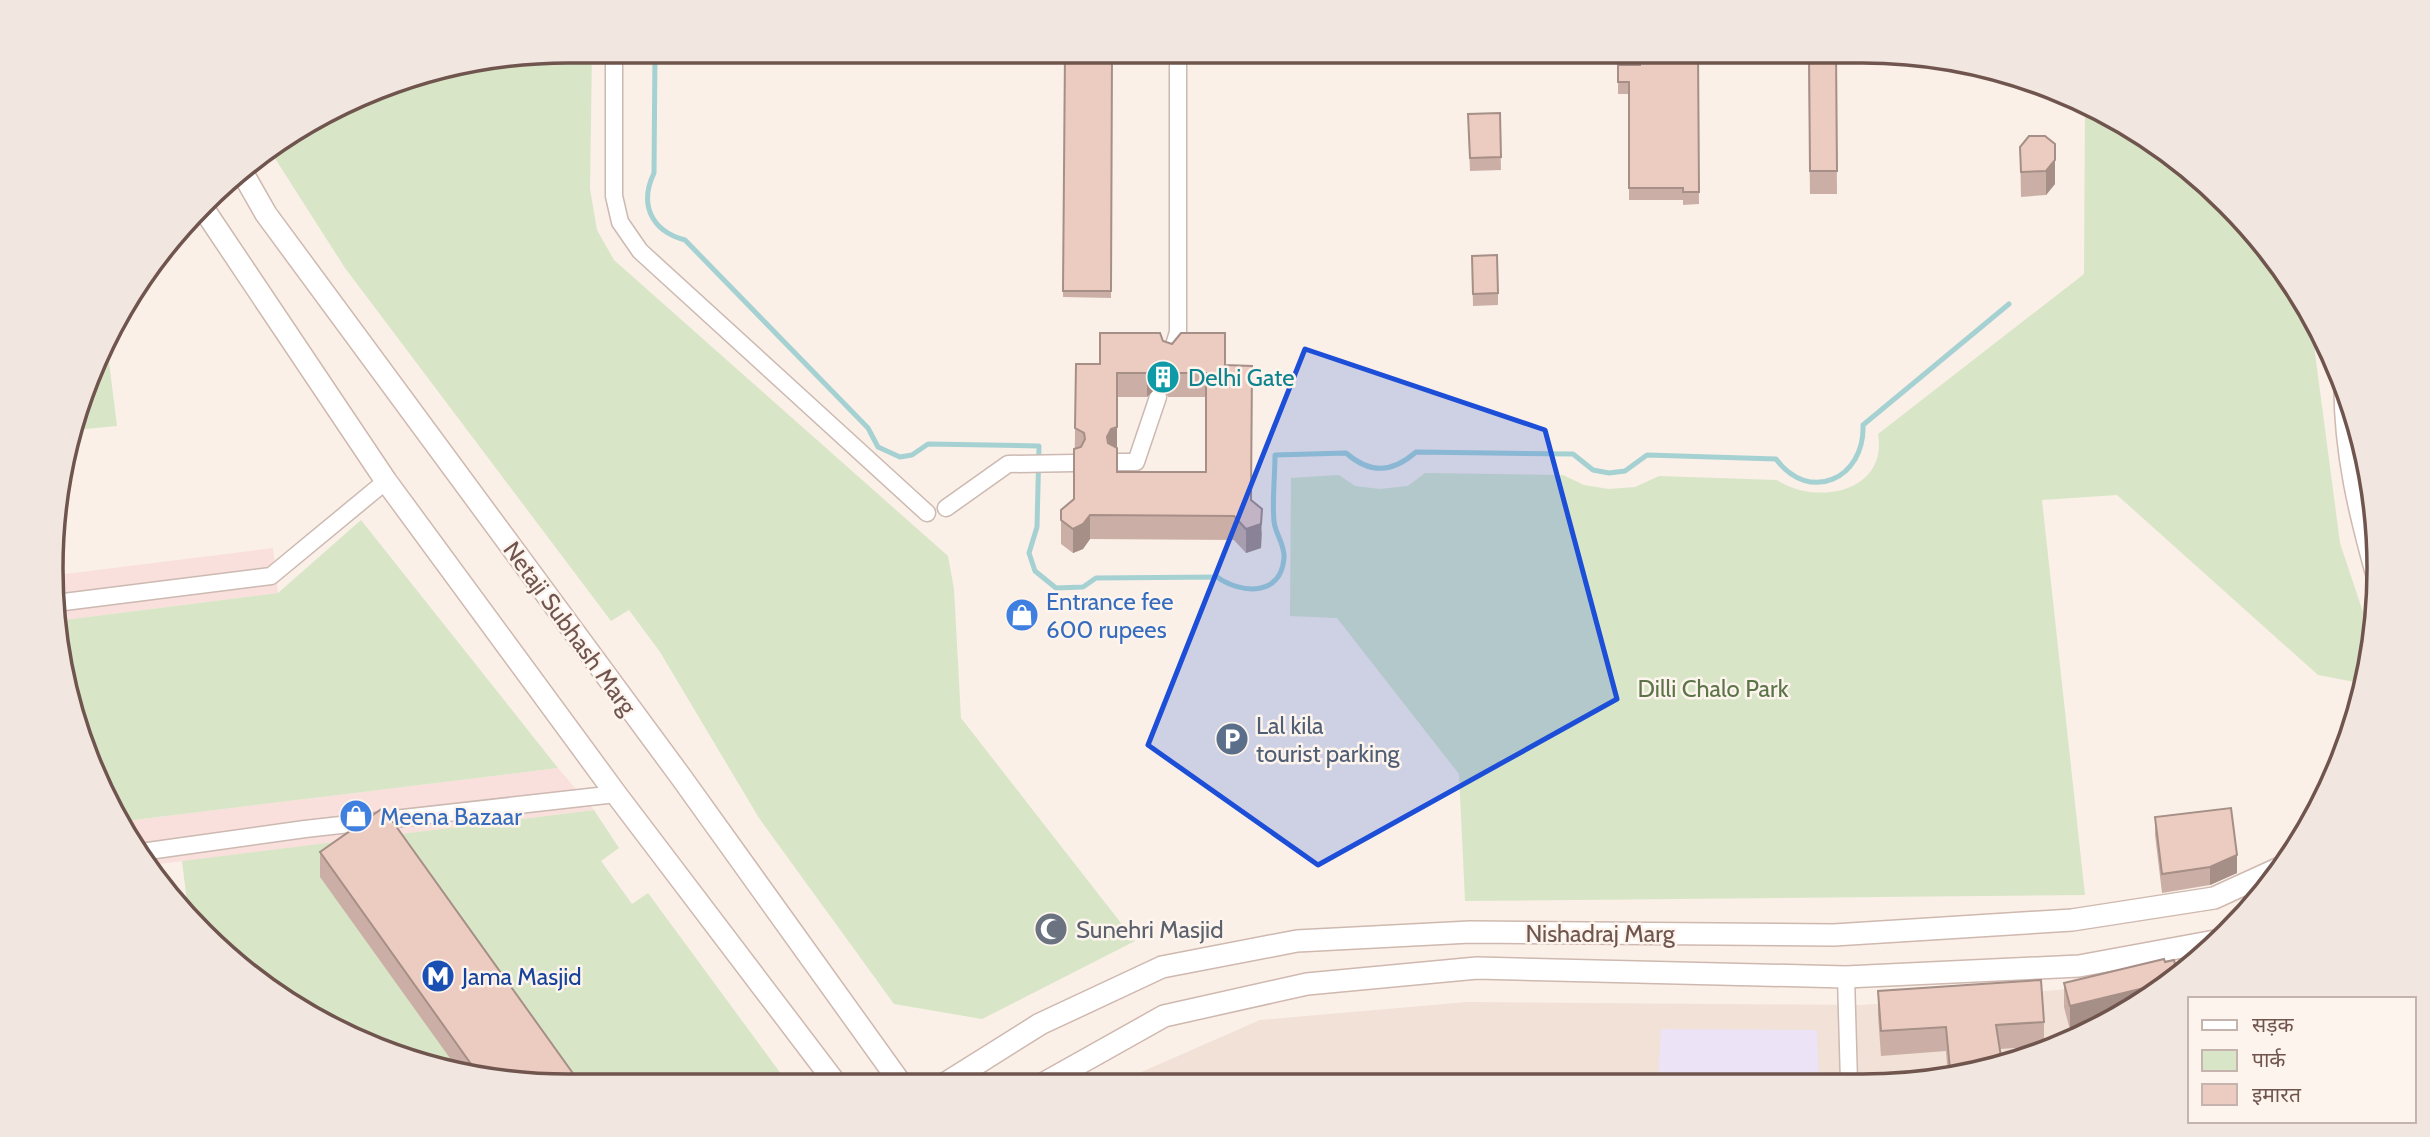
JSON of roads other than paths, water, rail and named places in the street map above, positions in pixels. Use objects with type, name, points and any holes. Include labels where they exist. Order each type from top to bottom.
[{"type":"main road","name":"Netaji Subhash Marg","points":[[246,179],[266,214],[681,777],[894,1074]]},
{"type":"main road","points":[[208,214],[386,481],[616,794],[829,1074]]},
{"type":"main road","points":[[2345,422],[2351,474],[2366,531]]},
{"type":"main road","name":"Nishadraj Marg","points":[[960,1074],[1040,1024],[1162,967],[1297,941],[1470,932],[1834,934],[2072,920],[2214,898],[2263,876]]},
{"type":"main road","name":"Nishadraj Marg","points":[[1061,1074],[1164,1016],[1307,984],[1477,968],[1846,977],[2079,966],[2201,944]]},
{"type":"street","points":[[614,63],[614,196],[620,222],[640,251],[927,513]]},
{"type":"street","points":[[1170,358],[1178,332],[1178,63]]},
{"type":"street","points":[[1117,462],[1136,462],[1158,397]]},
{"type":"street","points":[[946,508],[1008,464],[1075,463]]},
{"type":"street","points":[[64,602],[261,580],[280,571],[386,481]]},
{"type":"street","points":[[149,851],[305,829],[616,794]]},
{"type":"street","points":[[1846,977],[1849,1074]]},
{"type":"waterway","points":[[655,63],[654,173],[648,205],[656,223],[673,236],[685,240],[868,428],[878,447],[900,457],[912,455],[928,444],[1039,446],[1037,527],[1029,553],[1035,571],[1056,588],[1083,587],[1096,578],[1217,577],[1237,587],[1248,589],[1268,586],[1276,580],[1284,558],[1274,521],[1275,455],[1346,453],[1364,465],[1381,468],[1398,464],[1416,452],[1573,454],[1593,470],[1609,473],[1625,471],[1647,455],[1776,459],[1789,473],[1804,480],[1819,482],[1833,479],[1845,471],[1855,459],[1861,444],[1863,425],[2009,304]]},
{"type":"place","name":"Delhi Gate","points":[[1163,377]]},
{"type":"place","name":"Entrance fee 600 rupees","points":[[1022,615]]},
{"type":"place","name":"Lal kila tourist parking","points":[[1232,739]]},
{"type":"place","name":"Meena Bazaar","points":[[356,816]]},
{"type":"place","name":"Sunehri Masjid","points":[[1051,929]]},
{"type":"place","name":"Jama Masjid","points":[[438,976]]},
{"type":"park label","name":"Dilli Chalo Park","points":[[1713,688]]}]
